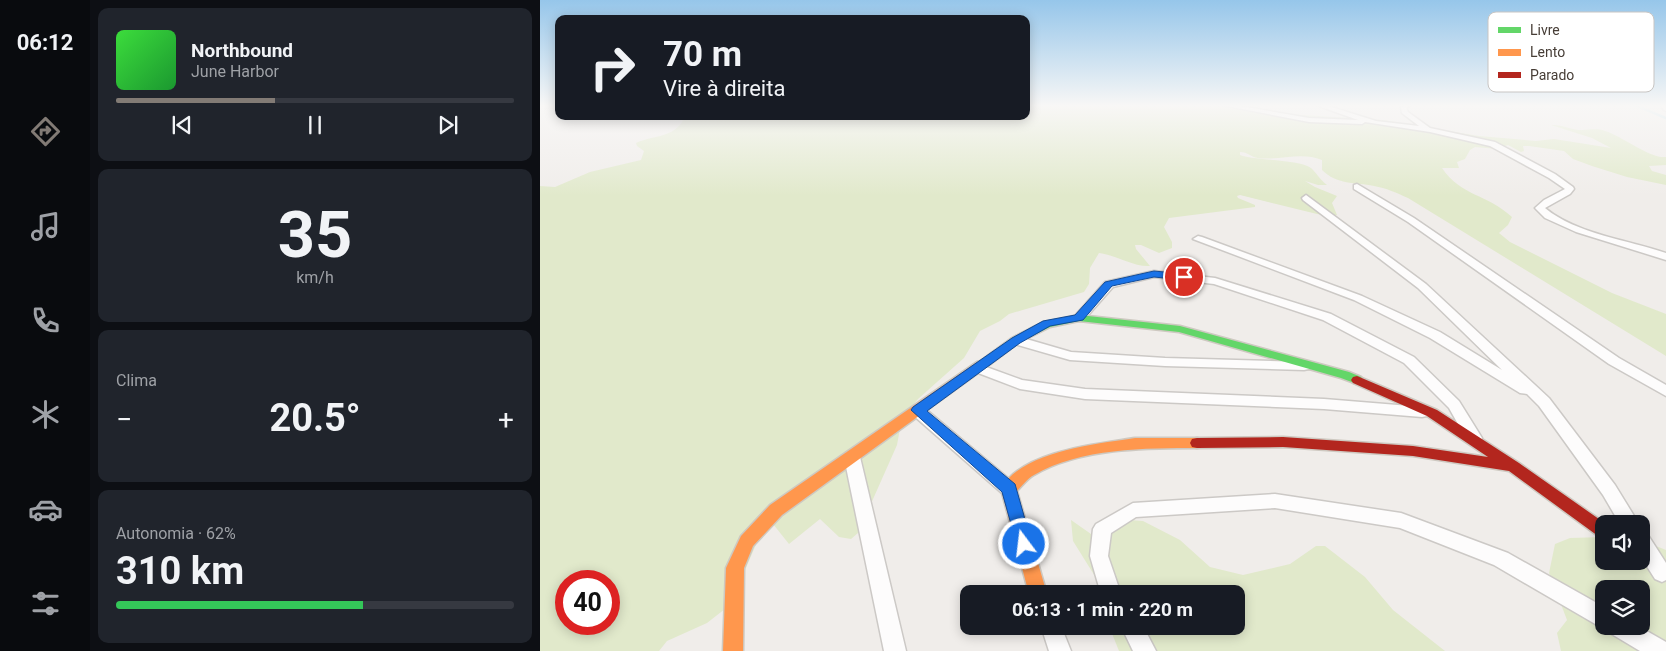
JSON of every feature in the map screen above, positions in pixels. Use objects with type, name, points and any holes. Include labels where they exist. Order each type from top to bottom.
[{"type":"street","points":[[1454,135],[1492,144],[1570,188],[1563,196],[1546,200],[1540,208],[1546,216],[1570,226],[1666,258]]},
{"type":"street","points":[[1357,187],[1412,220],[1614,361],[1666,391]]},
{"type":"street","points":[[1306,198],[1422,286],[1544,402],[1609,490],[1624,515]]},
{"type":"street","points":[[1198,240],[1358,298],[1435,335],[1544,402]]},
{"type":"street","points":[[1079,318],[1109,284],[1154,274],[1215,281],[1327,317],[1409,360],[1454,405],[1476,442]]},
{"type":"street","points":[[733,651],[735,568],[746,542],[776,510],[1016,340],[1047,324],[1079,318],[1180,329],[1345,375],[1432,413],[1514,467],[1595,525]]},
{"type":"street","points":[[1016,340],[1070,356],[1165,362],[1314,366]]},
{"type":"street","points":[[978,368],[1020,384],[1085,394],[1324,404],[1432,413]]},
{"type":"street","points":[[918,410],[1009,488],[1036,585]]},
{"type":"street","points":[[1009,488],[1028,471],[1072,453],[1135,443],[1284,442],[1413,451],[1514,467]]},
{"type":"street","points":[[852,457],[895,651]]},
{"type":"street","points":[[1108,585],[1099,556],[1102,529],[1133,510],[1275,501],[1401,521],[1502,559],[1595,613]]},
{"type":"street","points":[[1650,554],[1664,574]]},
{"type":"street","points":[[1650,564],[1664,574]]},
{"type":"street","points":[[1054,635],[1060,651]]},
{"type":"street","points":[[1136,635],[1146,651]]},
{"type":"street","points":[[1633,635],[1662,651]]},
{"type":"green space","points":[[661,135],[1475,135],[1536,141],[1554,139],[1611,148],[1584,135],[1615,135],[1644,151],[1659,157],[1666,157],[1666,165],[1649,166],[1652,171],[1666,175],[1666,185],[1627,177],[1592,166],[1573,159],[1564,151],[1529,146],[1523,146],[1524,151],[1521,152],[1508,145],[1498,149],[1475,147],[1470,150],[1465,159],[1457,162],[1459,168],[1442,168],[1457,184],[1503,209],[1512,217],[1508,225],[1499,233],[1510,242],[1612,293],[1666,314],[1666,356],[1408,198],[1383,188],[1340,181],[1322,170],[1322,160],[1314,157],[1298,156],[1266,159],[1240,152],[1240,155],[1247,157],[1297,163],[1311,168],[1327,185],[1318,185],[1305,181],[1337,196],[1332,203],[1337,215],[1317,214],[1240,195],[1237,196],[1238,198],[1255,205],[1255,207],[1169,218],[1164,227],[1172,242],[1172,248],[1159,253],[1141,245],[1135,245],[1136,249],[1150,266],[1137,265],[1099,253],[1090,268],[1089,284],[1084,292],[1009,314],[980,331],[964,358],[918,399],[902,418],[897,445],[858,533],[851,539],[839,537],[820,519],[789,544],[773,524],[764,526],[730,605],[707,623],[667,641],[659,651],[540,651],[540,186],[555,187],[590,172],[641,160],[644,151],[636,143]]},
{"type":"green space","points":[[1071,520],[1091,534],[1129,520],[1143,521],[1180,540],[1210,567],[1243,575],[1290,564],[1316,546],[1325,546],[1365,577],[1393,610],[1445,651],[1119,651],[1113,635],[1245,635],[1245,585],[1100,585],[1073,541]]},
{"type":"green space","points":[[1595,537],[1595,570],[1650,570],[1650,544],[1666,550],[1666,651],[1561,651],[1557,633],[1567,620],[1549,573],[1555,544],[1570,538]]},
{"type":"traffic: fast","points":[[981,365],[1016,340],[1047,324],[1079,318],[1180,329],[1357,380]]},
{"type":"traffic: slow","points":[[733,651],[735,568],[747,541],[776,510],[981,365]]},
{"type":"traffic: slow","points":[[1036,585],[1009,489],[1028,471],[1072,453],[1135,443],[1197,443]]},
{"type":"traffic: jam","points":[[1357,380],[1432,413],[1514,467],[1595,525]]},
{"type":"traffic: jam","points":[[1197,443],[1283,442],[1413,451],[1508,466]]},
{"type":"route","points":[[1024,544],[1009,488],[918,410],[1016,340],[1047,324],[1079,318],[1109,284],[1154,274],[1184,277]]}]
